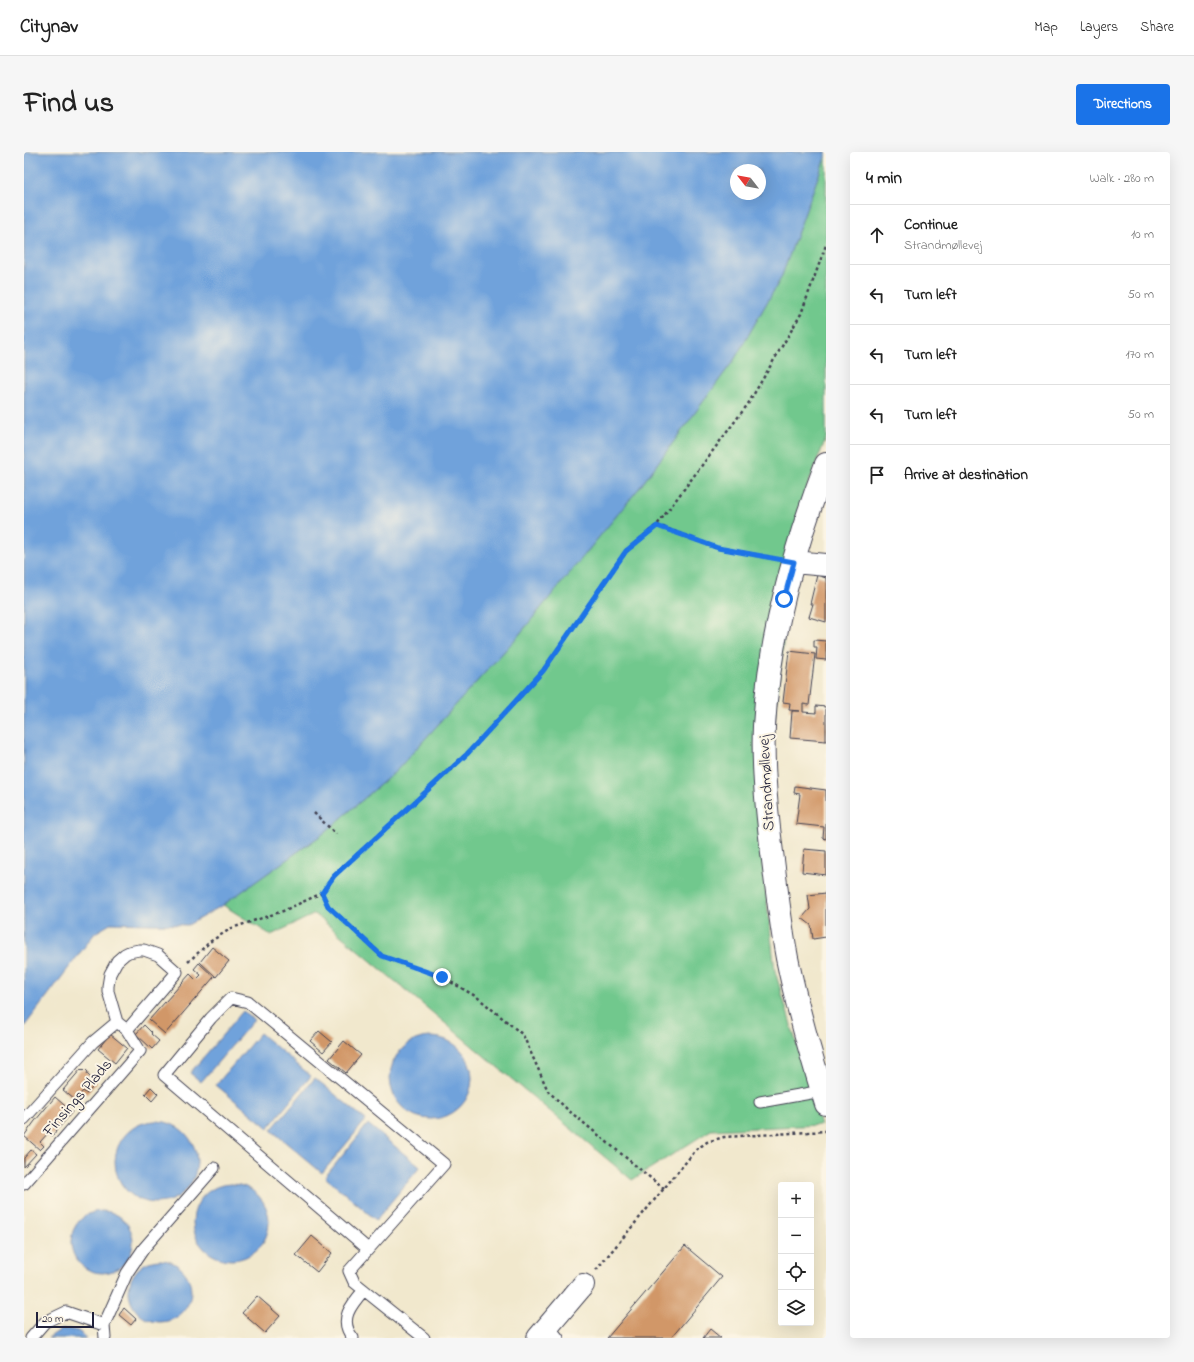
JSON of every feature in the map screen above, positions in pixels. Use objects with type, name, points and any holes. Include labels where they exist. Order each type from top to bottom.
[{"type":"street","name":"Strandmøllevej","points":[[825,1099],[796,1000],[787,957],[770,843],[765,788],[764,756],[766,705],[776,636],[794,562],[813,499],[826,464]]},
{"type":"street","points":[[794,562],[826,565]]},
{"type":"street","points":[[548,1334],[583,1285]]},
{"type":"lane","points":[[139,950],[149,952],[158,956],[177,972],[127,1030],[117,1022],[109,996],[108,986],[112,970],[117,961],[125,954],[139,950]]},
{"type":"lane","points":[[368,1249],[164,1075],[210,1018],[231,998],[248,1002],[444,1164],[349,1271],[354,1282],[424,1338]]},
{"type":"lane","points":[[24,1119],[93,1042],[117,1022]]},
{"type":"lane","name":"Finsings Plads","points":[[24,1184],[140,1051],[127,1030]]},
{"type":"lane","points":[[760,1102],[825,1099]]},
{"type":"lane","points":[[105,1338],[104,1325],[127,1273],[144,1248],[214,1168]]},
{"type":"lane","points":[[353,1338],[346,1324],[348,1313],[352,1303],[364,1290]]},
{"type":"lane","points":[[31,1338],[45,1322],[66,1312],[104,1325]]},
{"type":"path","points":[[177,972],[211,941],[232,928],[283,911],[322,893],[334,876],[467,754],[543,671],[626,551],[657,526],[748,404],[801,314],[826,245]]},
{"type":"path","points":[[657,526],[718,548],[794,562]]},
{"type":"path","points":[[314,813],[336,834]]},
{"type":"path","points":[[322,893],[328,906],[382,956],[442,977],[476,997],[523,1036],[548,1091],[568,1110],[664,1189]]},
{"type":"path","points":[[583,1285],[696,1150],[707,1142],[724,1137],[826,1131]]},
{"type":"green space","points":[[826,155],[826,438],[799,508],[760,841],[775,971],[821,1125],[711,1130],[632,1180],[315,914],[271,935],[223,905],[324,833],[396,771],[518,636],[640,487],[734,360],[781,278]]},
{"type":"water","points":[[24,152],[826,152],[781,278],[734,360],[640,487],[518,636],[396,771],[324,833],[223,905],[188,925],[112,923],[95,933],[24,1027]]},
{"type":"water","points":[[243,1011],[254,1020],[201,1082],[190,1073]]},
{"type":"water","points":[[260,1033],[311,1076],[268,1128],[216,1085]]},
{"type":"water","points":[[431,1037],[447,1040],[460,1049],[469,1062],[472,1078],[469,1094],[460,1107],[447,1116],[431,1119],[415,1116],[402,1107],[393,1094],[390,1078],[393,1062],[402,1049],[415,1040]]},
{"type":"water","points":[[315,1078],[366,1120],[322,1173],[271,1130]]},
{"type":"water","points":[[148,1121],[164,1121],[179,1128],[190,1139],[197,1154],[197,1170],[194,1178],[185,1191],[172,1200],[164,1203],[148,1203],[133,1196],[122,1185],[115,1170],[115,1154],[122,1139],[133,1128]]},
{"type":"water","points":[[368,1124],[420,1167],[376,1220],[325,1177]]},
{"type":"water","points":[[231,1184],[246,1187],[258,1195],[266,1207],[269,1222],[266,1237],[258,1249],[246,1257],[231,1260],[216,1257],[204,1249],[196,1237],[193,1222],[196,1207],[204,1195],[216,1187]]},
{"type":"water","points":[[96,1211],[108,1211],[124,1220],[131,1230],[133,1242],[131,1254],[124,1264],[108,1273],[96,1273],[85,1268],[76,1259],[71,1248],[71,1236],[76,1225],[85,1216]]},
{"type":"water","points":[[160,1260],[172,1262],[182,1269],[189,1279],[191,1291],[189,1303],[182,1313],[172,1320],[160,1322],[148,1320],[138,1313],[131,1303],[129,1291],[131,1279],[138,1269],[148,1262]]},
{"type":"water","points":[[69,1329],[78,1331],[87,1338],[48,1338],[60,1330]]},
{"type":"building","points":[[817,575],[826,578],[826,622],[809,617],[813,604],[810,604]]},
{"type":"building","points":[[814,640],[826,641],[826,660],[816,659],[817,647],[814,647]]},
{"type":"building","points":[[789,651],[815,654],[809,705],[803,704],[803,712],[816,713],[816,706],[826,707],[826,741],[790,738],[792,711],[800,711],[789,710],[790,703],[783,702]]},
{"type":"building","points":[[795,786],[826,790],[826,839],[823,838],[824,827],[796,824],[800,794],[794,793]]},
{"type":"building","points":[[804,849],[826,851],[826,875],[802,872]]},
{"type":"building","points":[[826,893],[826,937],[813,939],[811,925],[802,918],[810,909],[808,895]]},
{"type":"building","points":[[212,947],[229,961],[216,977],[200,962]]},
{"type":"building","points":[[199,963],[214,977],[165,1034],[149,1020],[190,974],[196,980],[201,975],[194,969]]},
{"type":"building","points":[[144,1025],[159,1041],[152,1049],[136,1034]]},
{"type":"building","points":[[319,1031],[332,1042],[323,1052],[310,1041]]},
{"type":"building","points":[[110,1034],[127,1048],[115,1063],[98,1049]]},
{"type":"building","points":[[344,1041],[361,1055],[346,1073],[329,1059]]},
{"type":"building","points":[[81,1069],[83,1071],[85,1069],[88,1072],[87,1074],[96,1083],[87,1094],[83,1091],[75,1100],[63,1090]]},
{"type":"building","points":[[151,1087],[158,1094],[152,1101],[145,1094]]},
{"type":"building","points":[[55,1097],[72,1112],[52,1136],[49,1132],[40,1142],[44,1146],[40,1150],[24,1136]]},
{"type":"building","points":[[31,1150],[36,1154],[24,1167],[24,1158]]},
{"type":"building","points":[[312,1236],[332,1253],[317,1272],[296,1255]]},
{"type":"building","points":[[685,1246],[722,1277],[671,1338],[607,1338]]},
{"type":"building","points":[[257,1296],[280,1316],[265,1333],[242,1313]]},
{"type":"building","points":[[124,1308],[136,1319],[131,1325],[119,1315]]},
{"type":"building","points":[[710,1329],[721,1338],[703,1338]]},
{"type":"route","points":[[442,977],[382,956],[328,906],[322,893],[334,876],[467,754],[543,671],[626,551],[657,526],[718,548],[794,562],[784,599]]}]
